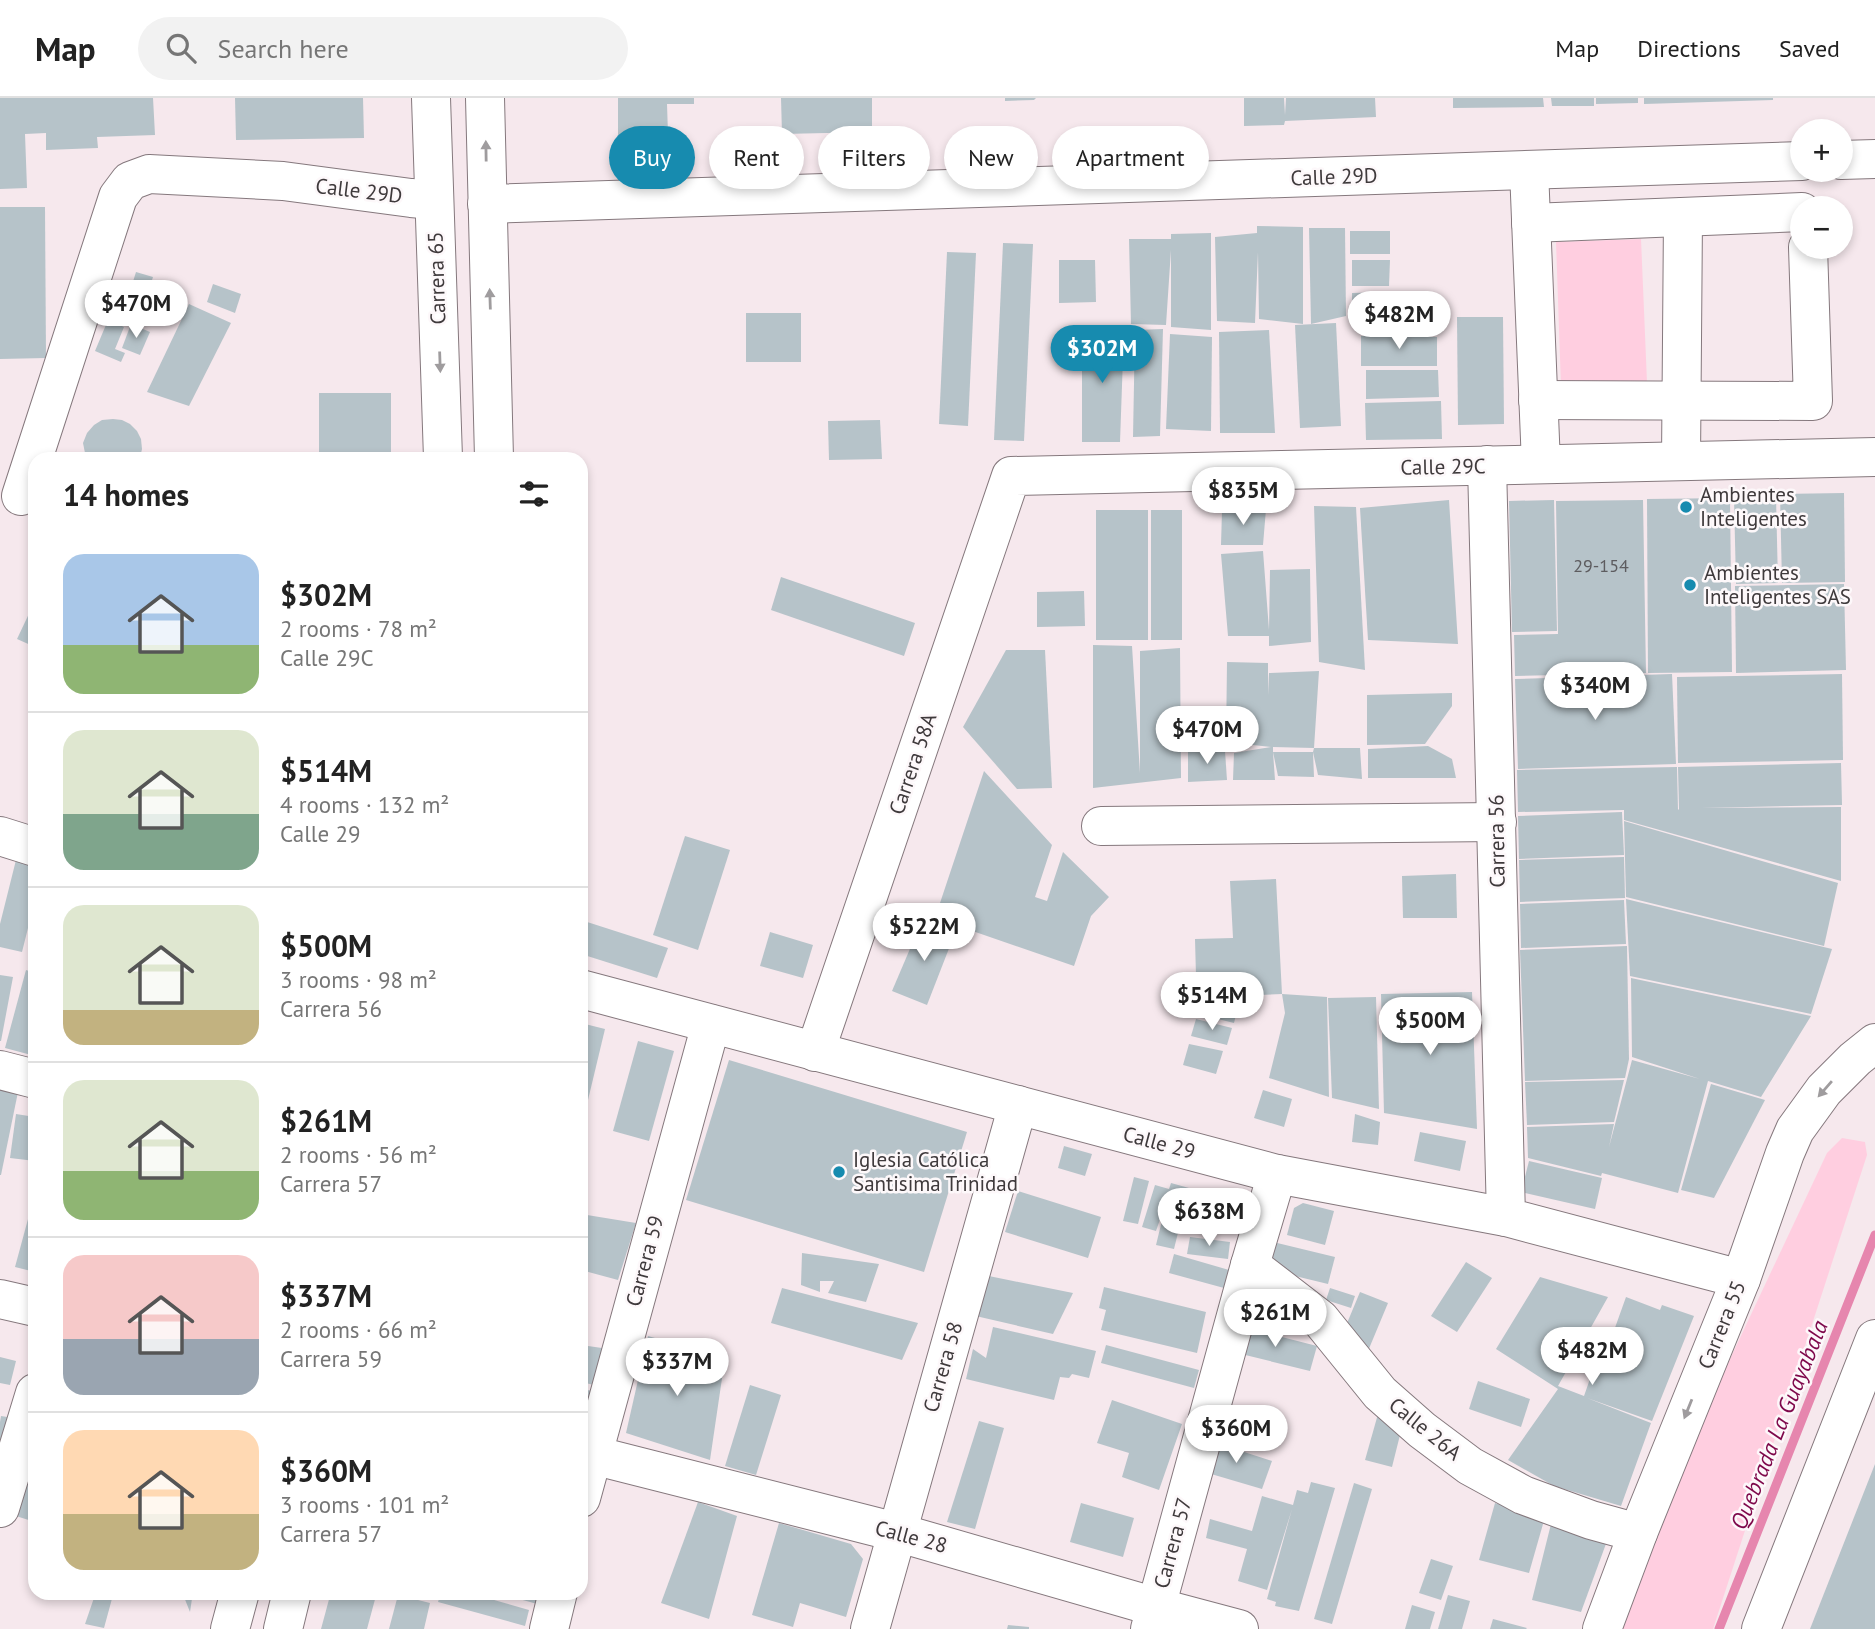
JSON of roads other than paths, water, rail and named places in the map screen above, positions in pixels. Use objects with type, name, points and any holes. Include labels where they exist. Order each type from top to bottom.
[{"type":"street","name":"Carrera 65","points":[[431,98],[443,452]]},
{"type":"street","points":[[485,98],[494,452]]},
{"type":"street","points":[[1853,160],[1875,159]]},
{"type":"street","name":"Calle 29D","points":[[487,204],[1790,161]]},
{"type":"street","points":[[1529,170],[1541,464]]},
{"type":"street","name":"Calle 29D","points":[[35,452],[118,197],[130,181],[149,174],[283,181],[434,200]]},
{"type":"street","points":[[1531,223],[1790,213]]},
{"type":"street","points":[[1682,461],[1684,217]]},
{"type":"street","points":[[1808,259],[1813,401],[1811,458]]},
{"type":"street","points":[[1538,400],[1813,401]]},
{"type":"street","name":"Calle 29C","points":[[1011,476],[1875,457]]},
{"type":"street","name":"Carrera 56","points":[[1487,466],[1506,1217]]},
{"type":"street","name":"Calle 29D","points":[[21,496],[28,474]]},
{"type":"street","name":"Carrera 58A","points":[[815,1052],[1011,476]]},
{"type":"street","points":[[1101,826],[1497,822]]},
{"type":"street","points":[[0,836],[28,845]]},
{"type":"street","name":"Calle 29","points":[[588,991],[1277,1174],[1506,1217],[1741,1279]]},
{"type":"street","name":"Carrera 59","points":[[588,1446],[711,1024]]},
{"type":"street","name":"Carrera 55","points":[[1602,1629],[1741,1279],[1795,1130],[1824,1090],[1875,1043]]},
{"type":"street","points":[[0,1070],[28,1077]]},
{"type":"street","name":"Carrera 58","points":[[870,1629],[1018,1105]]},
{"type":"street","name":"Carrera 57","points":[[1153,1618],[1277,1174]]},
{"type":"street","name":"Calle 26A","points":[[1251,1265],[1320,1320],[1380,1393],[1422,1430],[1471,1466],[1523,1495],[1591,1520],[1639,1533]]},
{"type":"street","points":[[0,1298],[28,1305]]},
{"type":"street","points":[[1761,1629],[1875,1339]]},
{"type":"street","points":[[0,1508],[28,1416]]},
{"type":"street","name":"Calle 28","points":[[588,1454],[896,1532],[1153,1618],[1239,1629]]},
{"type":"street","points":[[230,1629],[238,1600]]},
{"type":"street","points":[[283,1629],[290,1600]]},
{"type":"street","points":[[549,1629],[556,1600]]},
{"type":"waterway","name":"Quebrada La Guayabala","points":[[1719,1629],[1875,1235]]},
{"type":"place","name":"Ambientes Inteligentes","points":[[1686,507]]},
{"type":"place","name":"Ambientes Inteligentes SAS","points":[[1690,585]]},
{"type":"place","name":"Iglesia Católica Santisima Trinidad","points":[[839,1172]]}]
